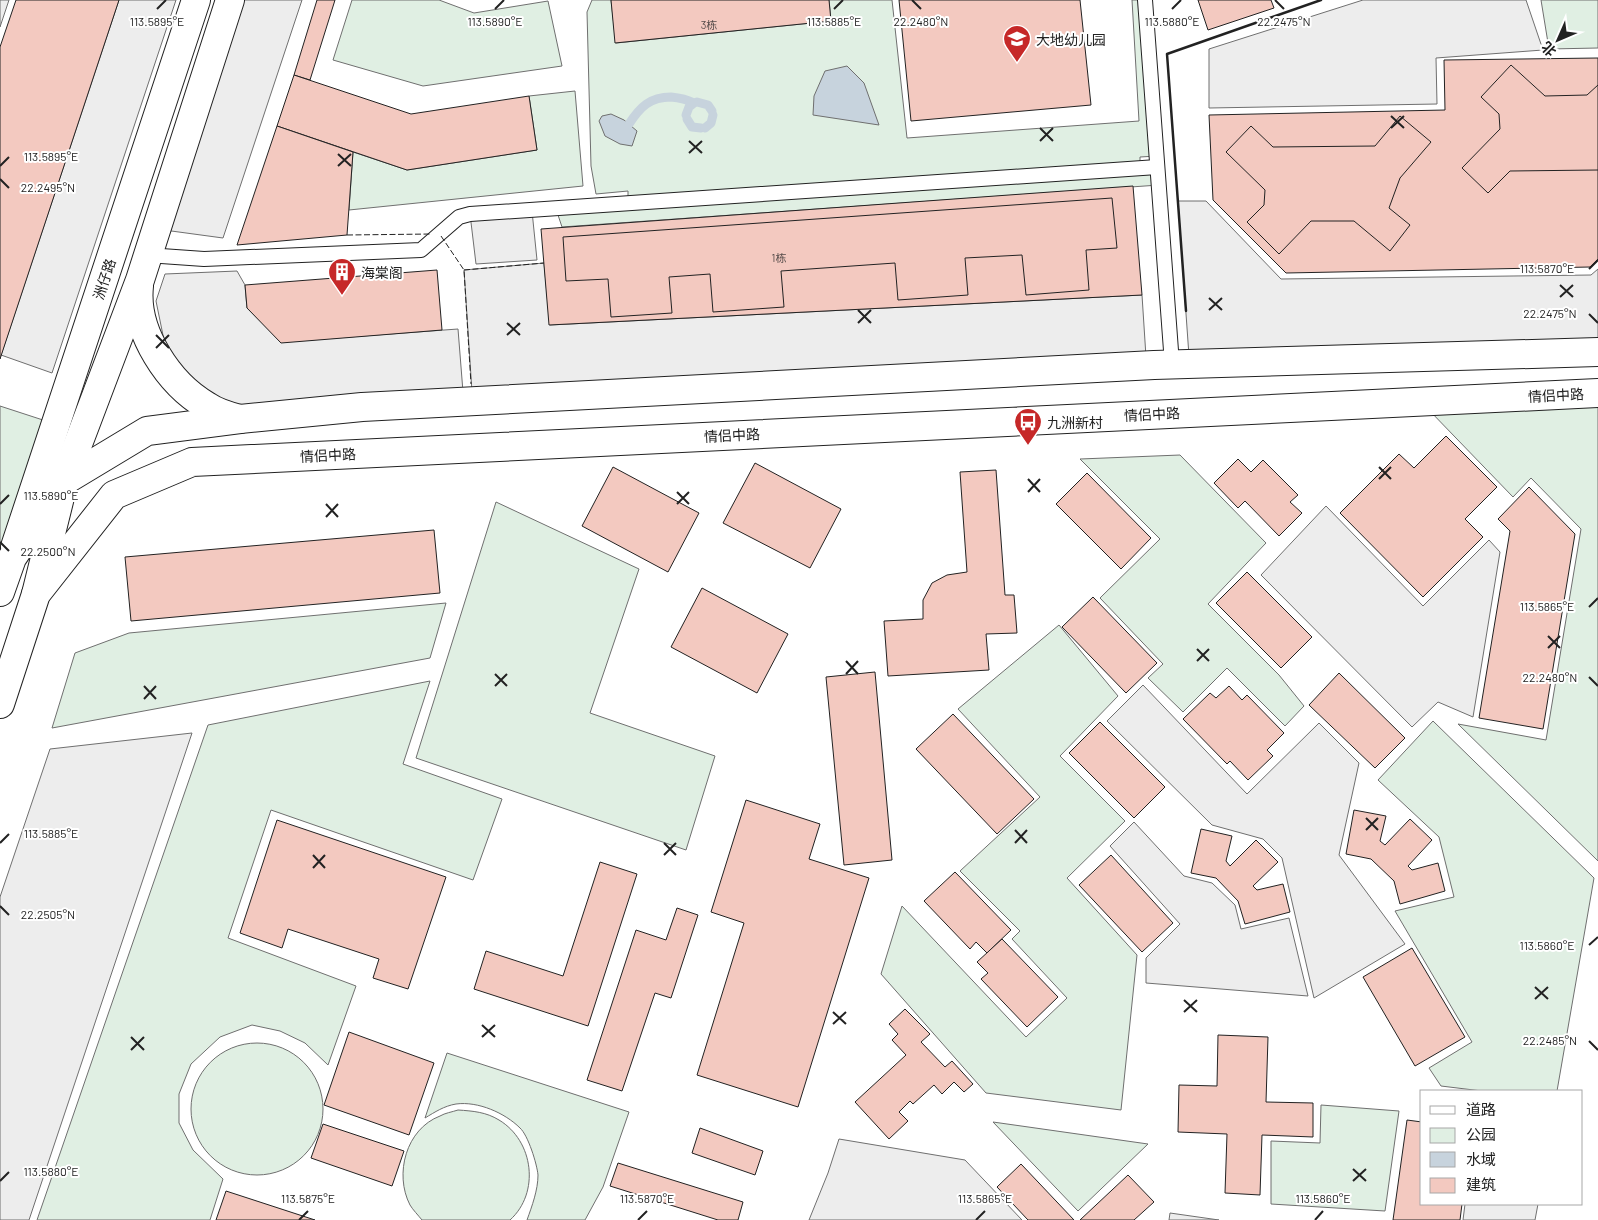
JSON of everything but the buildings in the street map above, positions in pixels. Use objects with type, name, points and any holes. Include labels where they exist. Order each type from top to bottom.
[{"type":"main road","name":"洲仔路","points":[[12,558],[196,0]]},
{"type":"main road","points":[[36,594],[64,481],[143,268],[230,0]]},
{"type":"main road","points":[[143,268],[139,297],[142,316],[153,347],[162,364],[179,384],[208,407],[224,415],[240,419]]},
{"type":"main road","points":[[0,592],[12,558],[64,481],[147,431],[240,419],[362,407],[1172,364],[1598,352]]},
{"type":"main road","name":"情侣中路","points":[[0,704],[36,594],[114,495],[192,462],[1598,392]]},
{"type":"lane","points":[[1145,0],[1172,364]]},
{"type":"lane","points":[[143,268],[204,259],[421,250],[459,217],[470,214],[597,200],[1157,167]]},
{"type":"green space","points":[[352,0],[439,0],[474,13],[548,1],[562,66],[423,86],[333,60]]},
{"type":"green space","points":[[592,0],[611,0],[616,43],[831,21],[829,0],[892,0],[907,138],[1139,121],[1132,0],[1145,0],[1157,156],[1140,157],[1140,168],[1157,167],[1159,185],[562,227],[556,209],[628,204],[628,191],[596,194],[591,166],[587,12]]},
{"type":"green space","points":[[1541,0],[1598,0],[1598,48],[1549,49]]},
{"type":"green space","points":[[575,91],[583,186],[349,210],[353,152],[407,170],[537,150],[529,96]]},
{"type":"green space","points":[[1598,399],[1598,861],[1458,724],[1546,740],[1581,529],[1531,478],[1513,497],[1427,408]]},
{"type":"green space","points":[[0,406],[46,421],[0,563]]},
{"type":"green space","points":[[1180,455],[1266,543],[1208,604],[1279,675],[1304,706],[1285,726],[1227,668],[1183,712],[1148,678],[1163,664],[1100,598],[1160,539],[1080,459]]},
{"type":"green space","points":[[496,502],[639,569],[590,713],[715,756],[686,850],[416,758]]},
{"type":"green space","points":[[446,603],[430,658],[52,728],[75,653],[129,633]]},
{"type":"green space","points":[[1059,625],[1118,696],[1060,756],[1125,821],[1067,878],[1137,955],[1121,1110],[986,1093],[881,974],[902,906],[1026,1037],[1067,998],[1012,939],[1020,931],[960,871],[1040,797],[958,709]]},
{"type":"green space","points":[[430,681],[403,764],[502,799],[473,880],[271,810],[228,938],[356,986],[328,1065],[305,1043],[280,1031],[252,1025],[220,1037],[191,1064],[179,1094],[179,1123],[193,1150],[223,1179],[210,1220],[37,1220],[208,725]]},
{"type":"green space","points":[[1433,721],[1594,878],[1557,1090],[1474,1090],[1441,1086],[1429,1068],[1472,1042],[1395,911],[1454,897],[1439,837],[1378,780]]},
{"type":"green space","points":[[257,1043],[270,1044],[282,1048],[304,1062],[318,1084],[322,1096],[322,1122],[318,1134],[304,1156],[282,1170],[270,1174],[257,1175],[244,1174],[232,1170],[210,1156],[196,1134],[192,1122],[191,1109],[192,1096],[196,1084],[210,1062],[232,1048],[244,1044]]},
{"type":"green space","points":[[447,1053],[629,1112],[603,1187],[585,1220],[527,1220],[536,1192],[538,1175],[532,1150],[526,1137],[520,1128],[507,1117],[482,1106],[456,1104],[425,1118]]},
{"type":"green space","points":[[1321,1105],[1399,1111],[1385,1211],[1271,1204],[1271,1141],[1320,1143]]},
{"type":"green space","points":[[458,1110],[479,1112],[494,1117],[511,1129],[520,1141],[526,1154],[529,1182],[526,1196],[520,1209],[510,1220],[422,1220],[410,1205],[405,1193],[403,1167],[411,1142],[428,1122]]},
{"type":"green space","points":[[993,1122],[1148,1144],[1078,1211]]},
{"type":"shaded area","points":[[0,0],[9,0],[0,27]]},
{"type":"shaded area","points":[[119,0],[176,0],[52,373],[1,355]]},
{"type":"shaded area","points":[[238,0],[302,0],[223,238],[164,230]]},
{"type":"shaded area","points":[[1363,0],[1526,0],[1543,50],[1436,58],[1437,104],[1209,108],[1209,49]]},
{"type":"shaded area","points":[[1178,201],[1206,201],[1281,279],[1591,275],[1598,269],[1598,341],[1189,356]]},
{"type":"shaded area","points":[[532,211],[537,260],[476,264],[470,214]]},
{"type":"shaded area","points":[[544,263],[550,325],[1142,295],[1146,357],[472,392],[464,270]]},
{"type":"shaded area","points":[[237,271],[245,285],[247,308],[281,342],[458,329],[463,392],[245,407],[205,395],[187,375],[165,345],[156,301],[165,274]]},
{"type":"shaded area","points":[[1326,506],[1423,606],[1489,540],[1500,552],[1473,717],[1438,702],[1412,727],[1261,575]]},
{"type":"shaded area","points":[[1143,685],[1247,794],[1319,723],[1359,763],[1339,855],[1405,944],[1314,998],[1282,858],[1263,839],[1212,825],[1107,721]]},
{"type":"shaded area","points":[[192,733],[29,1220],[0,1220],[0,897],[50,749]]},
{"type":"shaded area","points":[[1134,822],[1184,876],[1212,883],[1235,905],[1241,929],[1289,918],[1308,996],[1146,983],[1146,958],[1180,924],[1110,846]]},
{"type":"shaded area","points":[[839,1139],[965,1160],[1022,1220],[809,1220]]},
{"type":"shaded area","points":[[1465,1205],[1538,1205],[1535,1220],[1463,1220]]},
{"type":"shaded area","points":[[1170,1213],[1219,1220],[1169,1220]]},
{"type":"water","points":[[847,66],[864,83],[879,125],[813,115],[814,96],[825,71]]},
{"type":"water","points":[[611,114],[624,120],[637,131],[632,146],[620,144],[605,136],[599,121],[602,116]]},
{"type":"waterway","points":[[629,124],[646,104],[664,97],[681,98],[694,103],[689,107],[686,115]]},
{"type":"waterway","points":[[697,102],[708,105],[712,111]]},
{"type":"waterway","points":[[705,128],[711,123],[713,115]]},
{"type":"waterway","points":[[687,119],[692,127],[701,128]]},
{"type":"fence","points":[[347,235],[432,234]]},
{"type":"fence","points":[[441,236],[464,270],[471,384]]},
{"type":"fence","points":[[464,270],[544,263]]},
{"type":"wall","points":[[1186,311],[1167,54],[1321,0]]},
{"type":"place","name":"大地幼儿园","points":[[1017,63]]},
{"type":"place","name":"海棠阁","points":[[342,296]]},
{"type":"place","name":"九洲新村","points":[[1028,446]]}]
